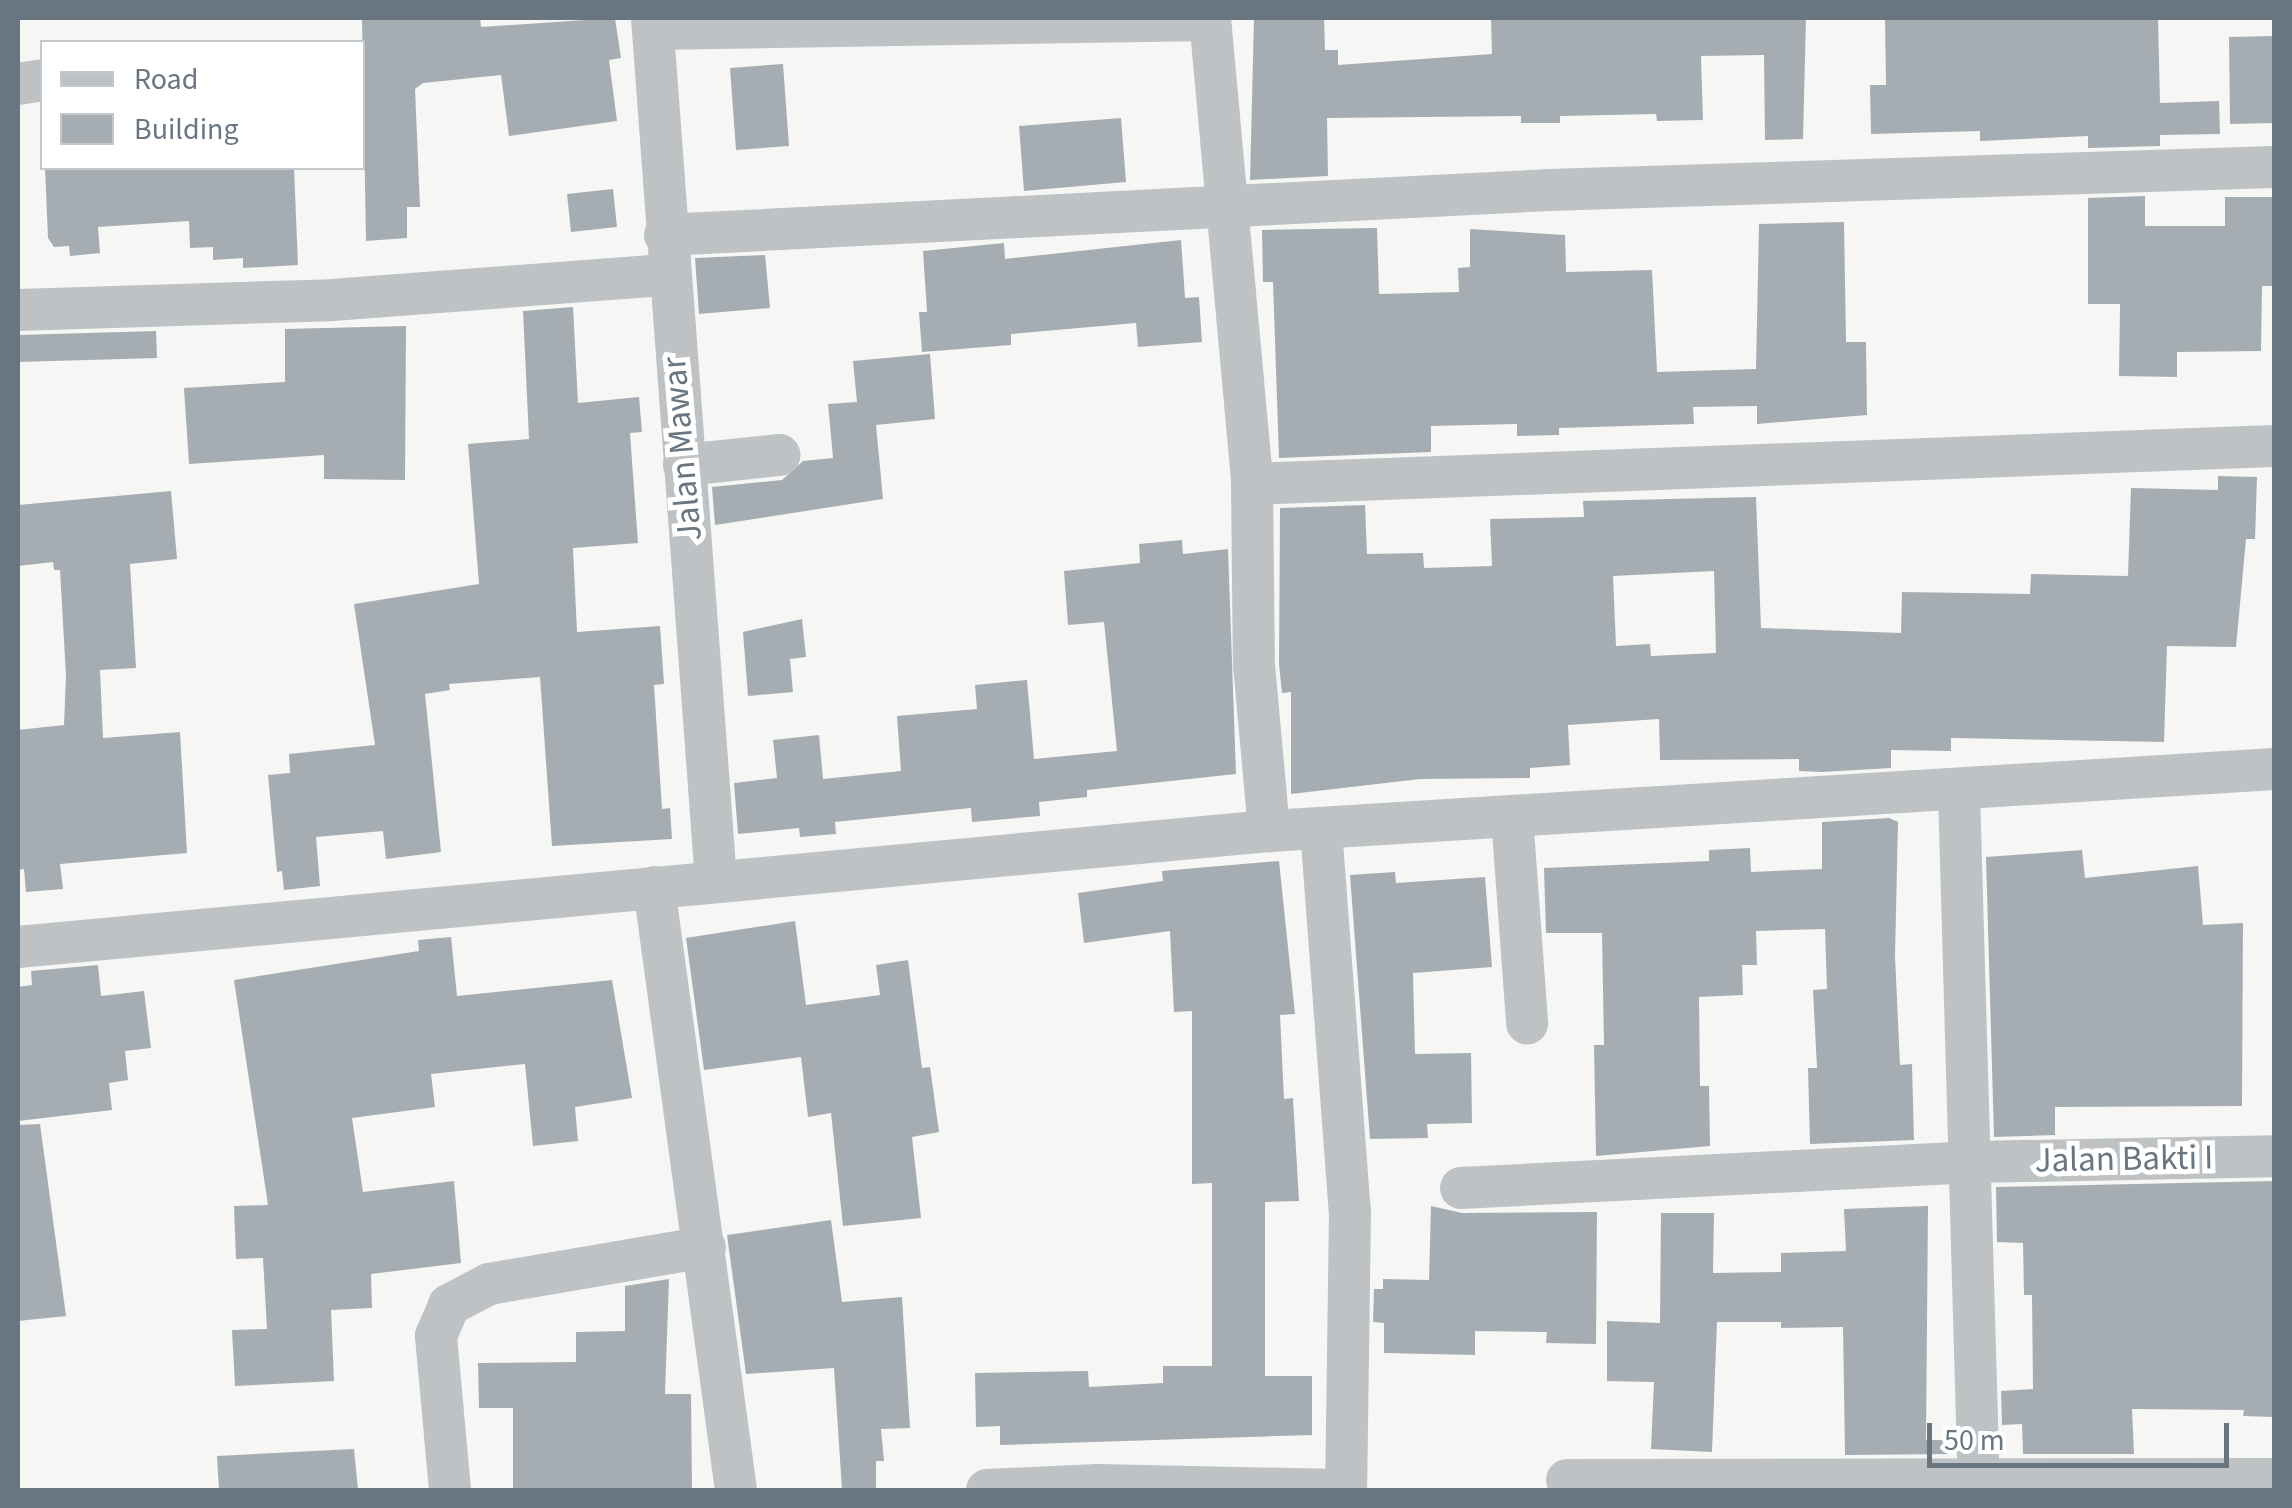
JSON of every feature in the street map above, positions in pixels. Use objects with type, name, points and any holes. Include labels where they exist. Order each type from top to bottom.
[{"type":"street","points":[[652,23],[1210,19],[1252,484],[1254,665],[1268,831]]},
{"type":"street","name":"Jalan Mawar","points":[[652,23],[666,255],[716,881]]},
{"type":"street","points":[[18,310],[332,300],[666,255],[1224,206],[2274,167]]},
{"type":"street","points":[[1252,484],[2274,446]]},
{"type":"street","points":[[684,465],[779,455]]},
{"type":"street","points":[[18,947],[1268,831],[2274,770]]},
{"type":"street","points":[[1959,792],[1974,1162],[1979,1487]]},
{"type":"street","points":[[1512,817],[1526,1022]]},
{"type":"street","points":[[987,1490],[1098,1484],[1343,1490],[1350,1211],[1322,829]]},
{"type":"street","points":[[654,888],[706,1247],[736,1490]]},
{"type":"street","name":"Jalan Bakti I","points":[[1461,1188],[1974,1162],[2274,1156]]},
{"type":"street","points":[[450,1490],[436,1336],[449,1305],[489,1284],[706,1247]]},
{"type":"street","points":[[1567,1480],[1979,1487],[2274,1479]]},
{"type":"building","points":[[362,18],[480,18],[481,27],[615,18],[621,58],[609,60],[617,121],[509,136],[501,75],[423,83],[415,89],[420,207],[407,207],[407,238],[366,241]]},
{"type":"building","points":[[1254,18],[1324,18],[1325,50],[1338,50],[1338,65],[1492,54],[1491,18],[1806,18],[1803,139],[1765,140],[1764,55],[1701,56],[1703,120],[1657,121],[1656,114],[1560,116],[1560,123],[1521,123],[1521,116],[1327,118],[1328,176],[1250,180]]},
{"type":"building","points":[[1885,18],[2158,18],[2160,103],[2219,101],[2220,134],[2160,135],[2160,146],[2088,148],[2088,136],[1980,141],[1980,131],[1871,134],[1870,85],[1886,85]]},
{"type":"building","points":[[2274,36],[2274,123],[2230,124],[2229,37]]},
{"type":"building","points":[[783,64],[789,146],[736,150],[730,68]]},
{"type":"building","points":[[1121,118],[1126,182],[1024,191],[1019,126]]},
{"type":"building","points":[[45,170],[294,170],[298,265],[243,268],[243,258],[213,260],[213,247],[190,248],[189,221],[98,227],[100,253],[70,256],[69,246],[54,247],[48,238]]},
{"type":"building","points":[[613,189],[617,227],[571,232],[567,194]]},
{"type":"building","points":[[2145,196],[2145,226],[2225,226],[2225,197],[2274,197],[2274,286],[2262,286],[2261,351],[2177,352],[2177,377],[2119,376],[2120,304],[2088,304],[2088,198]]},
{"type":"building","points":[[1844,222],[1846,342],[1866,342],[1867,415],[1757,424],[1757,406],[1693,407],[1694,424],[1559,428],[1559,435],[1517,436],[1517,424],[1431,426],[1431,452],[1279,458],[1273,282],[1263,282],[1262,230],[1377,228],[1379,294],[1459,292],[1458,268],[1470,267],[1470,229],[1565,235],[1566,272],[1652,270],[1657,372],[1756,369],[1759,224]]},
{"type":"building","points":[[1181,240],[1185,298],[1199,297],[1202,342],[1138,347],[1136,323],[1011,334],[1011,345],[922,352],[919,312],[927,312],[923,251],[1004,243],[1005,259]]},
{"type":"building","points":[[765,255],[770,308],[699,314],[695,258]]},
{"type":"building","points":[[573,307],[578,403],[639,397],[642,432],[630,433],[638,543],[573,548],[577,632],[660,626],[664,684],[654,685],[662,809],[670,808],[672,839],[552,846],[540,677],[449,684],[450,690],[425,694],[441,852],[386,859],[383,831],[316,837],[320,886],[284,890],[282,871],[277,872],[268,775],[290,773],[289,754],[375,745],[354,604],[479,584],[468,444],[529,439],[523,311]]},
{"type":"building","points":[[406,326],[405,480],[324,479],[324,455],[189,464],[184,388],[285,382],[285,329]]},
{"type":"building","points":[[156,331],[157,358],[18,362],[18,335]]},
{"type":"building","points":[[930,354],[935,419],[876,425],[883,499],[715,525],[712,487],[782,480],[803,461],[833,458],[828,404],[857,402],[853,361]]},
{"type":"building","points":[[2218,476],[2257,477],[2255,539],[2246,539],[2236,647],[2167,646],[2164,742],[1951,738],[1951,751],[1891,750],[1891,768],[1799,771],[1799,759],[1660,760],[1659,719],[1568,725],[1570,765],[1530,768],[1530,778],[1420,779],[1291,794],[1291,692],[1282,693],[1279,664],[1280,508],[1365,505],[1367,554],[1423,553],[1424,568],[1492,566],[1490,519],[1584,517],[1583,501],[1756,497],[1761,628],[1901,633],[1902,592],[2030,594],[2031,574],[2128,576],[2131,488],[2218,490]],"holes":[[[1714,571],[1716,653],[1651,656],[1650,644],[1616,646],[1613,576]]]},
{"type":"building","points":[[171,491],[177,559],[130,564],[136,668],[100,670],[103,738],[180,732],[187,853],[60,864],[63,889],[26,892],[24,869],[18,870],[18,730],[64,725],[66,676],[60,570],[54,570],[53,562],[18,566],[18,505]]},
{"type":"building","points":[[1182,540],[1183,554],[1228,549],[1236,774],[1087,790],[1087,797],[1039,802],[1040,816],[972,822],[971,808],[835,822],[836,834],[800,837],[799,828],[738,834],[734,783],[777,778],[773,740],[819,735],[823,779],[901,771],[897,716],[977,709],[975,685],[1027,680],[1034,759],[1117,751],[1104,622],[1068,625],[1064,571],[1140,563],[1139,544]]},
{"type":"building","points":[[802,619],[806,657],[790,659],[793,692],[748,696],[743,632]]},
{"type":"building","points":[[1889,818],[1898,822],[1895,956],[1900,1065],[1912,1064],[1914,1140],[1810,1144],[1808,1068],[1817,1068],[1813,990],[1827,989],[1825,929],[1756,931],[1757,965],[1742,965],[1743,995],[1699,997],[1700,1086],[1709,1086],[1710,1146],[1596,1156],[1594,1045],[1604,1045],[1602,933],[1546,933],[1544,868],[1709,861],[1709,850],[1750,848],[1751,872],[1822,869],[1822,822]]},
{"type":"building","points":[[2082,850],[2085,878],[2198,866],[2203,925],[2243,923],[2242,1106],[2055,1107],[2055,1135],[1994,1137],[1986,857]]},
{"type":"building","points":[[1279,861],[1295,1014],[1280,1015],[1284,1099],[1293,1098],[1299,1201],[1265,1202],[1265,1376],[1312,1376],[1312,1435],[1000,1445],[1000,1426],[976,1427],[975,1373],[1088,1371],[1089,1387],[1163,1383],[1163,1366],[1212,1366],[1212,1183],[1192,1184],[1192,1011],[1174,1012],[1170,931],[1084,943],[1078,893],[1163,881],[1162,871]]},
{"type":"building","points":[[1395,872],[1396,883],[1485,877],[1492,967],[1413,973],[1415,1054],[1471,1053],[1472,1123],[1427,1124],[1428,1138],[1370,1139],[1350,875]]},
{"type":"building","points":[[795,921],[806,1005],[880,995],[876,965],[908,960],[922,1068],[930,1067],[939,1132],[912,1137],[921,1218],[843,1226],[831,1113],[808,1117],[801,1057],[704,1070],[686,938]]},
{"type":"building","points":[[451,937],[457,996],[612,980],[632,1098],[575,1107],[578,1141],[533,1146],[525,1064],[431,1074],[435,1107],[352,1118],[363,1192],[454,1181],[461,1263],[371,1274],[372,1308],[331,1310],[334,1381],[235,1386],[232,1330],[267,1329],[263,1258],[236,1259],[234,1206],[268,1205],[234,980],[419,951],[418,940]]},
{"type":"building","points":[[98,965],[101,996],[144,991],[151,1048],[125,1051],[128,1080],[109,1083],[112,1110],[18,1121],[18,987],[32,985],[31,971]]},
{"type":"building","points":[[40,1124],[66,1316],[18,1321],[18,1125]]},
{"type":"building","points":[[2274,1181],[2274,1417],[2243,1416],[2244,1410],[2132,1409],[2134,1454],[2023,1454],[2022,1424],[2002,1425],[2001,1391],[2033,1389],[2032,1295],[2024,1295],[2023,1243],[1997,1242],[1996,1187]]},
{"type":"building","points":[[1431,1206],[1462,1213],[1597,1212],[1596,1344],[1546,1343],[1547,1332],[1475,1331],[1475,1355],[1384,1353],[1384,1323],[1373,1322],[1374,1289],[1383,1289],[1383,1279],[1429,1280]]},
{"type":"building","points":[[1928,1206],[1926,1440],[1952,1440],[1953,1454],[1845,1455],[1843,1327],[1781,1328],[1781,1322],[1717,1322],[1712,1452],[1651,1449],[1654,1382],[1607,1381],[1607,1321],[1660,1323],[1661,1213],[1714,1213],[1713,1273],[1781,1272],[1781,1253],[1846,1251],[1844,1209]]},
{"type":"building","points":[[831,1220],[842,1302],[902,1297],[910,1428],[881,1429],[884,1461],[876,1461],[876,1490],[842,1490],[834,1368],[746,1374],[727,1235]]},
{"type":"building","points":[[669,1279],[665,1394],[691,1394],[692,1490],[513,1490],[513,1408],[479,1408],[478,1363],[576,1362],[576,1332],[625,1331],[625,1286]]},
{"type":"building","points":[[354,1449],[358,1490],[219,1490],[217,1456]]}]
